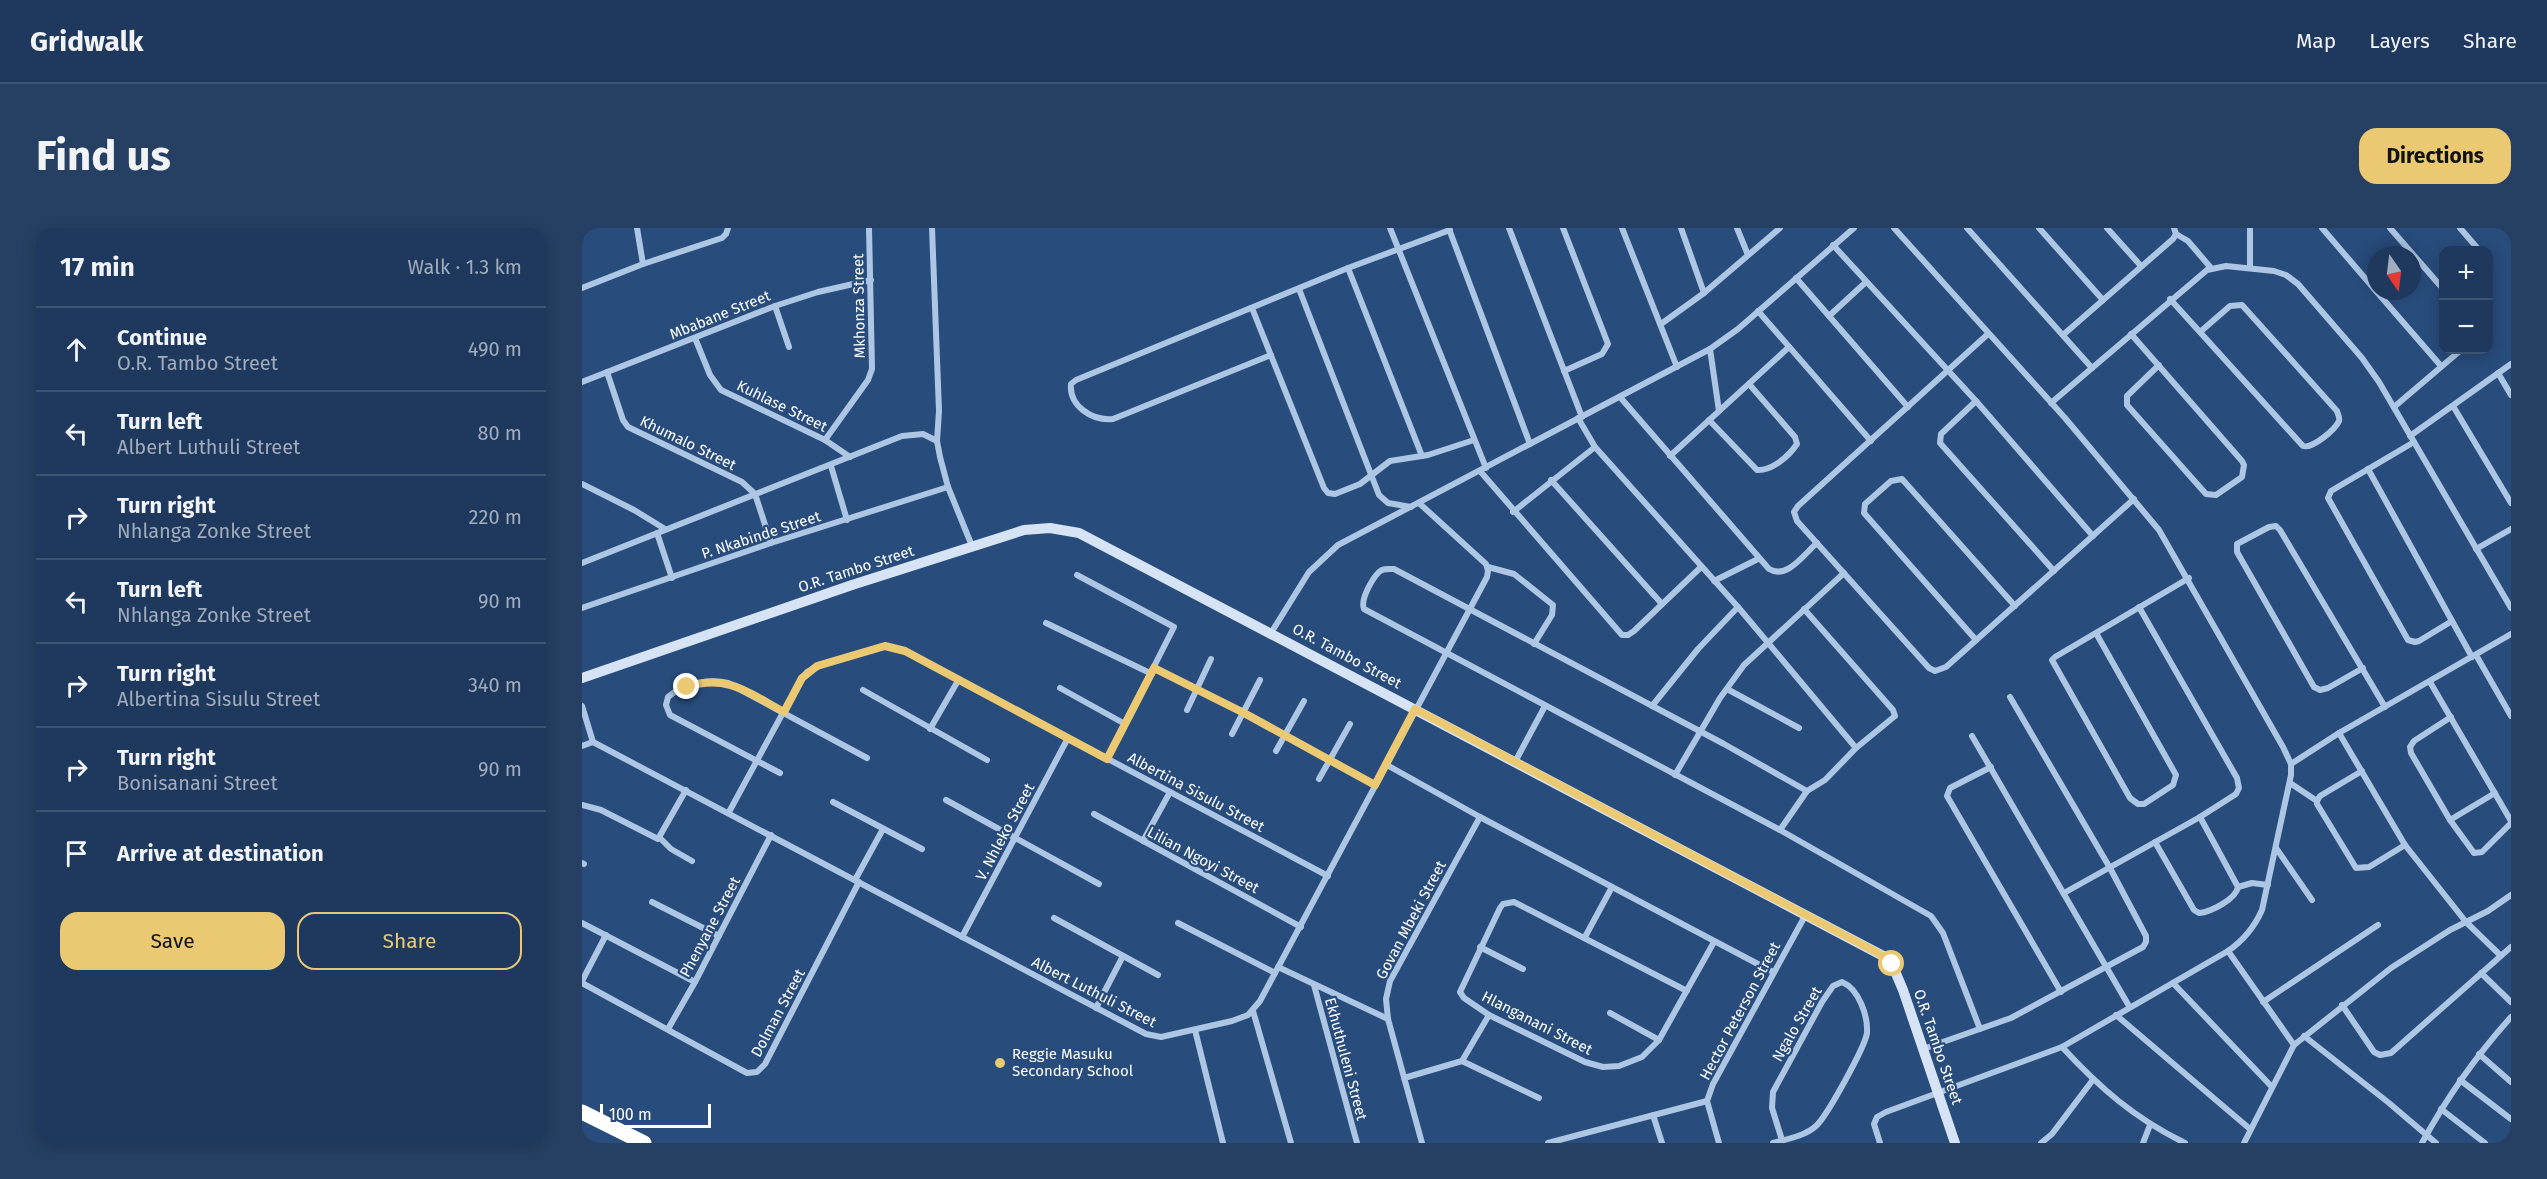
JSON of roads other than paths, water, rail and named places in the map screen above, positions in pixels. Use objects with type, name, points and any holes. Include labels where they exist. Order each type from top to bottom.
[{"type":"highway","points":[[582,1112],[644,1143]]},
{"type":"street","points":[[637,228],[643,264]]},
{"type":"street","points":[[582,288],[643,264],[722,238],[728,228]]},
{"type":"street","name":"Mkhonza Street","points":[[825,440],[872,372],[869,228]]},
{"type":"street","points":[[932,228],[939,411],[938,441],[948,487],[972,546]]},
{"type":"street","points":[[1390,228],[1474,440],[1483,470],[1513,512],[1622,635],[1631,633],[1700,568]]},
{"type":"street","points":[[1509,228],[1580,418],[1595,447],[1737,607],[1856,748]]},
{"type":"street","points":[[1563,228],[1608,344],[1602,354],[1564,371]]},
{"type":"street","points":[[1622,228],[1677,367]]},
{"type":"street","points":[[1681,228],[1704,292]]},
{"type":"street","points":[[1737,228],[1748,255]]},
{"type":"street","points":[[1661,324],[1704,292],[1780,228]]},
{"type":"street","points":[[1271,633],[1309,572],[1327,553],[1352,536],[1483,470],[1710,349],[1854,228]]},
{"type":"street","points":[[1880,1143],[1874,1124],[1877,1117],[1937,1091],[2062,1047],[2129,1006],[2228,951],[2253,928],[2262,910],[2268,885],[2290,783],[2291,764],[2189,578],[2159,530],[2051,403],[1894,228]]},
{"type":"street","points":[[1967,228],[2092,368]]},
{"type":"street","points":[[2039,228],[2103,300]]},
{"type":"street","points":[[2107,228],[2141,266]]},
{"type":"street","points":[[2250,228],[2250,268]]},
{"type":"street","points":[[2322,228],[2367,280]]},
{"type":"street","points":[[2390,228],[2439,284]]},
{"type":"street","points":[[2460,228],[2476,246]]},
{"type":"street","points":[[1271,355],[1113,419],[1097,418],[1082,409],[1075,401],[1070,386],[1076,380],[1449,229],[1530,444]]},
{"type":"street","points":[[2063,335],[2141,266],[2175,231],[2211,268]]},
{"type":"street","points":[[1833,246],[1976,401],[2093,536]]},
{"type":"street","points":[[1348,268],[1422,456]]},
{"type":"street","points":[[2051,403],[2170,299],[2211,268],[2250,268],[2280,272],[2298,284],[2362,358],[2394,407],[2511,609]]},
{"type":"street","points":[[1796,278],[1908,407]]},
{"type":"street","name":"Mbabane Street","points":[[582,382],[775,306],[836,287],[871,280]]},
{"type":"street","points":[[1828,316],[1866,282]]},
{"type":"street","points":[[1299,289],[1379,495],[1384,502],[1391,505],[1412,507]]},
{"type":"street","points":[[2170,299],[2302,446],[2314,445],[2339,420],[2337,411],[2242,305],[2230,306],[2200,332]]},
{"type":"street","points":[[2384,300],[2441,366]]},
{"type":"street","points":[[775,306],[789,347]]},
{"type":"street","points":[[1252,308],[1326,491],[1331,494],[1360,484],[1390,461],[1422,456],[1474,440]]},
{"type":"street","points":[[1758,311],[1870,441]]},
{"type":"street","points":[[1988,334],[1795,509],[1795,517],[1817,543],[1932,670],[1946,667],[2134,499]]},
{"type":"street","points":[[2131,334],[2159,365],[2244,465],[2242,477],[2216,495],[2206,494],[2127,405],[2127,396],[2159,365]]},
{"type":"street","name":"Kuhlase Street","points":[[695,338],[710,375],[721,390],[825,440],[850,457]]},
{"type":"street","points":[[1670,456],[1789,347]]},
{"type":"street","points":[[1710,349],[1719,411]]},
{"type":"street","points":[[2394,407],[2456,354]]},
{"type":"street","points":[[2452,621],[2419,641],[2408,640],[2330,504],[2328,495],[2412,439],[2511,364]]},
{"type":"street","name":"Khumalo Street","points":[[607,372],[623,420],[628,427],[742,483],[755,494]]},
{"type":"street","points":[[2498,373],[2511,396]]},
{"type":"street","points":[[1709,420],[1755,469],[1769,469],[1790,452],[1797,444],[1795,437],[1749,384]]},
{"type":"street","points":[[1620,397],[1758,559],[1772,571],[1784,572],[1817,543]]},
{"type":"street","points":[[1976,401],[1941,434],[1940,443],[2054,571]]},
{"type":"street","points":[[2453,406],[2511,503]]},
{"type":"street","points":[[582,563],[909,434],[923,434],[938,441]]},
{"type":"street","points":[[1513,512],[1595,447]]},
{"type":"street","points":[[831,466],[847,520]]},
{"type":"street","points":[[2368,469],[2452,621],[2511,716]]},
{"type":"street","points":[[1976,640],[1864,513],[1865,504],[1882,489],[1894,479],[1906,482],[2015,606]]},
{"type":"street","points":[[1551,480],[1662,604]]},
{"type":"street","points":[[582,484],[634,510],[665,529]]},
{"type":"street","name":"P. Nkabinde Street","points":[[582,608],[771,543],[948,487]]},
{"type":"street","points":[[755,494],[771,543]]},
{"type":"street","points":[[1419,502],[1488,567],[1514,574],[1552,605],[1552,615],[1534,644]]},
{"type":"street","points":[[2363,669],[2324,690],[2314,687],[2237,552],[2237,544],[2269,527],[2278,527],[2363,669],[2385,707]]},
{"type":"street","name":"O.R. Tambo Street","points":[[582,678],[972,546],[1031,529],[1069,530],[1090,538],[1887,958],[1892,964],[1923,1048],[1955,1143]]},
{"type":"street","points":[[2476,549],[2511,529]]},
{"type":"street","points":[[657,533],[672,578]]},
{"type":"street","points":[[1714,581],[1758,559]]},
{"type":"street","points":[[1291,1143],[1253,1011],[1301,927],[1385,764],[1470,610],[1487,577],[1488,567]]},
{"type":"street","points":[[1807,791],[1394,568],[1381,570],[1363,601],[1364,609],[1780,830],[1932,916],[1943,933],[1980,1029]]},
{"type":"street","points":[[1675,775],[1744,664],[1844,573]]},
{"type":"street","points":[[1077,575],[1174,627],[1107,759]]},
{"type":"street","points":[[2096,633],[2176,776],[2173,785],[2144,804],[2138,804],[2130,798],[2052,662],[2055,657],[2189,578]]},
{"type":"street","points":[[1652,706],[1698,649],[1737,607]]},
{"type":"street","points":[[2064,893],[2200,817],[2236,794],[2239,785],[2139,608]]},
{"type":"street","points":[[1780,830],[1807,791],[1825,780],[1856,748],[1892,719],[1894,712],[1804,609]]},
{"type":"street","points":[[1046,623],[1244,713],[1375,785]]},
{"type":"street","points":[[2291,764],[2511,634]]},
{"type":"street","name":"Albertina Sisulu Street","points":[[729,812],[807,672],[826,663],[885,646],[899,648],[959,679],[1328,876]]},
{"type":"street","points":[[1187,710],[1211,659]]},
{"type":"street","points":[[930,729],[959,679]]},
{"type":"street","points":[[1232,734],[1260,680]]},
{"type":"street","points":[[780,773],[670,715],[666,701],[673,693],[698,683],[714,681],[728,683],[867,758]]},
{"type":"street","points":[[2430,682],[2451,717],[2511,822],[2482,852],[2472,852],[2450,820],[2411,753],[2410,747],[2414,741],[2451,717]]},
{"type":"street","points":[[1060,688],[1125,724]]},
{"type":"street","points":[[1727,688],[1798,728]]},
{"type":"street","points":[[863,690],[987,760]]},
{"type":"street","points":[[1923,1048],[2011,1018],[2143,947],[2146,939],[2110,868],[2010,697]]},
{"type":"street","points":[[1276,751],[1304,701]]},
{"type":"street","points":[[582,706],[593,742],[582,746]]},
{"type":"street","points":[[1515,762],[1545,706]]},
{"type":"street","points":[[1319,779],[1350,724]]},
{"type":"street","points":[[2339,734],[2405,845],[2466,922],[2500,955]]},
{"type":"street","points":[[1972,736],[2129,1006]]},
{"type":"street","name":"V. Nhleko Street","points":[[962,937],[1068,738]]},
{"type":"street","name":"Albert Luthuli Street","points":[[593,742],[1152,1037],[1195,1030],[1243,1018],[1253,1011]]},
{"type":"street","points":[[1385,764],[1480,817],[1773,972]]},
{"type":"street","points":[[1991,767],[1950,788],[1947,796],[2061,992]]},
{"type":"street","points":[[2317,801],[2320,796],[2362,771]]},
{"type":"street","points":[[2290,783],[2317,801],[2356,868],[2369,867],[2405,845]]},
{"type":"street","points":[[660,838],[686,790]]},
{"type":"street","points":[[1143,842],[1170,792]]},
{"type":"street","points":[[2450,820],[2494,793]]},
{"type":"street","points":[[946,800],[1099,884]]},
{"type":"street","points":[[833,802],[922,849]]},
{"type":"street","points":[[582,805],[601,810],[655,839],[660,838]]},
{"type":"street","name":"Lilian Ngoyi Street","points":[[1094,814],[1301,927]]},
{"type":"street","name":"Govan Mbeki Street","points":[[1422,1143],[1388,1019],[1386,999],[1388,985],[1480,817]]},
{"type":"street","points":[[2200,817],[2238,886]]},
{"type":"street","name":"Dolman Street","points":[[582,982],[747,1073],[760,1070],[883,829]]},
{"type":"street","name":"Phenyane Street","points":[[668,1029],[695,982],[771,835]]},
{"type":"street","points":[[660,838],[671,849],[692,861]]},
{"type":"street","points":[[2156,842],[2196,912],[2205,913],[2234,896],[2238,886]]},
{"type":"street","points":[[2276,848],[2312,900]]},
{"type":"street","points":[[2238,886],[2252,883],[2268,885]]},
{"type":"street","points":[[1585,937],[1612,887]]},
{"type":"street","points":[[2244,1143],[2294,1045],[2391,968],[2511,895]]},
{"type":"street","points":[[652,902],[719,936]]},
{"type":"street","name":"Hlanganani Street","points":[[1687,991],[1521,904],[1510,902],[1500,908],[1460,992],[1464,998],[1489,1015],[1585,1062],[1603,1067],[1619,1066],[1648,1052],[1659,1040],[1687,991],[1714,942]]},
{"type":"street","name":"Hector Peterson Street","points":[[1548,1143],[1707,1101],[1713,1084],[1805,916]]},
{"type":"street","points":[[1054,918],[1158,975]]},
{"type":"street","points":[[582,923],[695,982]]},
{"type":"street","name":"Ekhuthuleni Street","points":[[1178,923],[1314,985],[1357,1143]]},
{"type":"street","points":[[2263,1002],[2378,925]]},
{"type":"street","points":[[582,982],[606,935]]},
{"type":"street","points":[[1480,947],[1523,969]]},
{"type":"street","points":[[2342,1005],[2372,1050],[2376,1054],[2387,1053],[2395,1050],[2511,947]]},
{"type":"street","points":[[2228,951],[2294,1045]]},
{"type":"street","points":[[1096,1008],[1123,956]]},
{"type":"street","points":[[2481,973],[2511,1002]]},
{"type":"street","name":"Ngalo Street","points":[[1773,1143],[1808,1132],[1822,1120],[1866,1036],[1865,1022],[1857,996],[1846,983],[1839,982],[1830,990],[1773,1092],[1772,1108],[1782,1140]]},
{"type":"street","points":[[2173,983],[2272,1087]]},
{"type":"street","points":[[1314,985],[1388,1019]]},
{"type":"street","points":[[1610,1013],[1659,1040]]},
{"type":"street","points":[[1462,1061],[1489,1015]]},
{"type":"street","points":[[2116,1015],[2250,1129]]},
{"type":"street","points":[[2422,1143],[2460,1080],[2511,1017]]},
{"type":"street","points":[[1195,1030],[1223,1143]]},
{"type":"street","points":[[2304,1036],[2436,1143]]},
{"type":"street","points":[[2062,1047],[2092,1081],[2150,1125],[2185,1143]]},
{"type":"street","points":[[2479,1054],[2511,1082]]},
{"type":"street","points":[[1404,1078],[1462,1061],[1539,1098]]},
{"type":"street","points":[[2460,1080],[2511,1119]]},
{"type":"street","points":[[2044,1142],[2092,1081]]},
{"type":"street","points":[[1707,1101],[1719,1143]]},
{"type":"street","points":[[2441,1109],[2485,1143]]},
{"type":"street","points":[[1653,1115],[1662,1143]]},
{"type":"street","points":[[2143,1143],[2150,1125]]},
{"type":"place","name":"Reggie Masuku Secondary School","points":[[1000,1063]]}]
